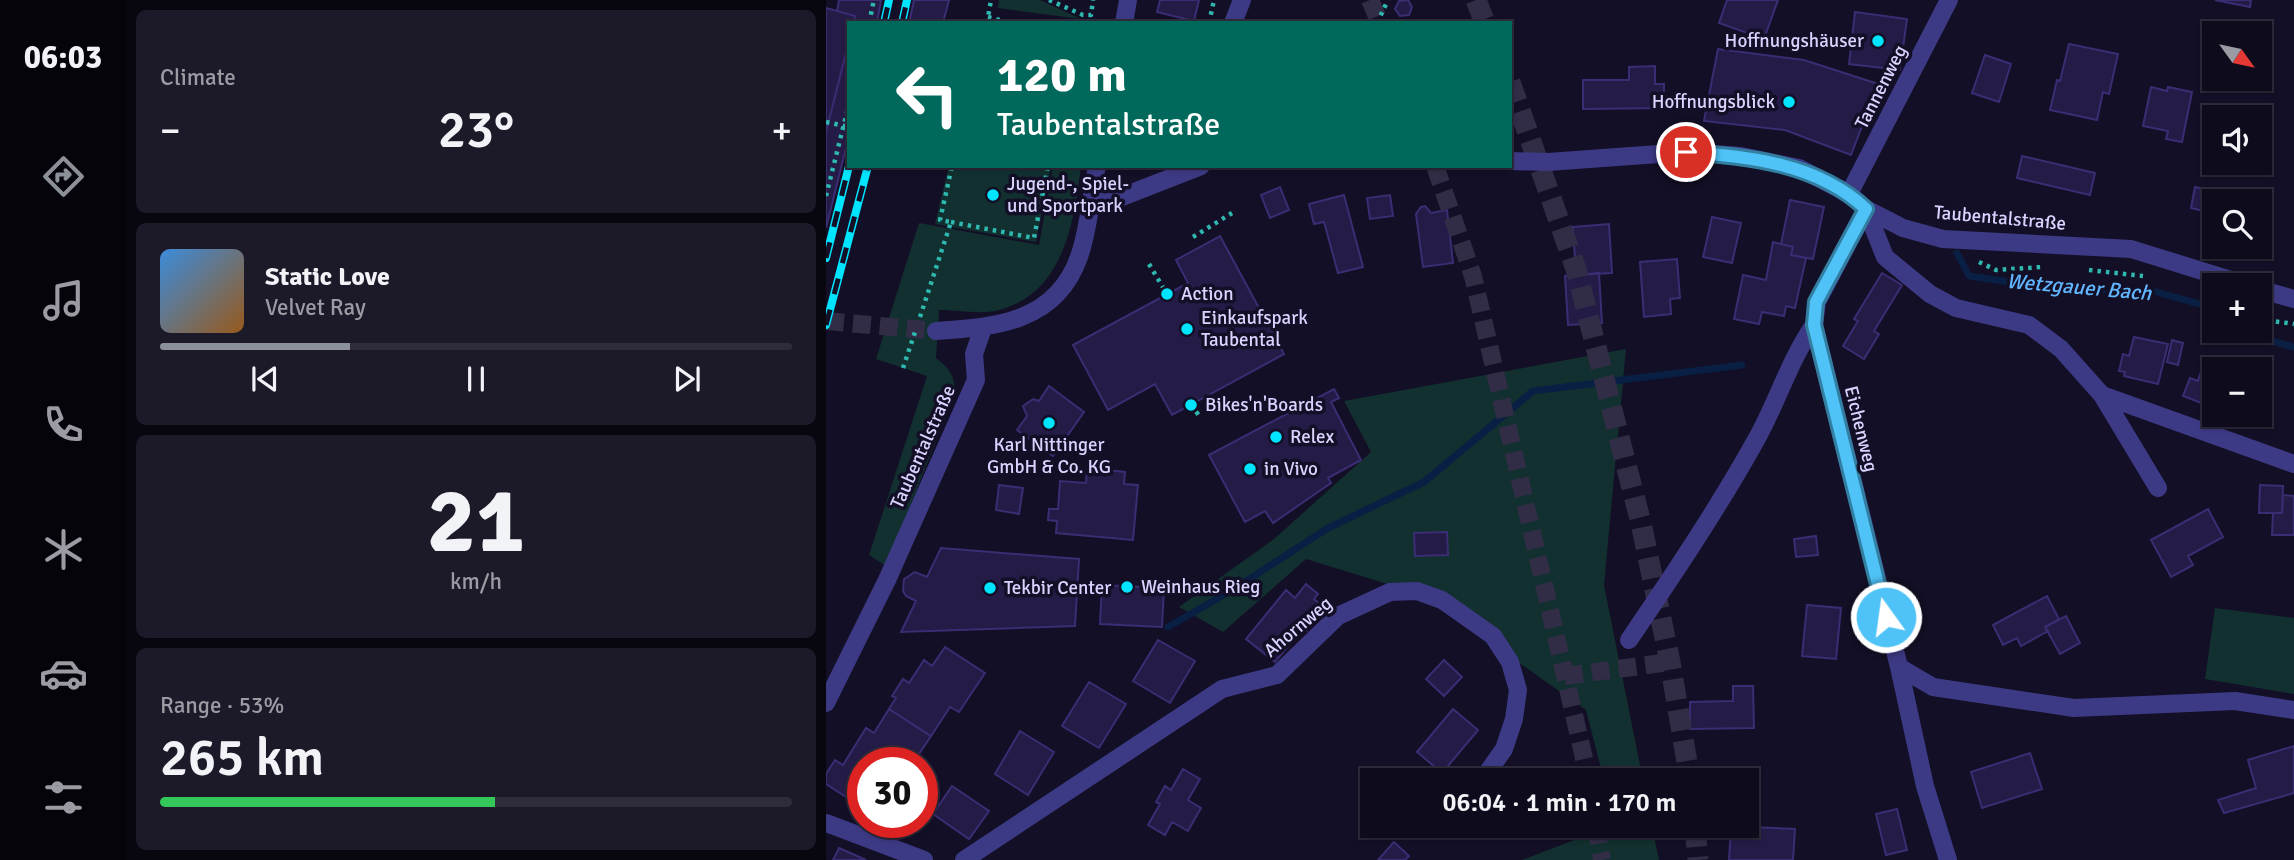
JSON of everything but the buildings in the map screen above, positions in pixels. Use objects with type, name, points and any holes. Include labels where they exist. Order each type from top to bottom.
[{"type":"street","points":[[1124,21],[1128,0]]},
{"type":"street","points":[[1234,21],[1242,0]]},
{"type":"street","name":"Tannenweg","points":[[1849,194],[1949,0]]},
{"type":"street","name":"Taubentalstraße","points":[[1512,161],[1548,162],[1686,152],[1741,156],[1799,169],[1849,194],[1866,209],[1903,228],[1943,239],[2131,249],[2208,273]]},
{"type":"street","points":[[936,331],[983,328],[1033,314],[1062,291],[1079,256],[1097,168]]},
{"type":"street","points":[[1090,202],[1114,200],[1196,168]]},
{"type":"street","points":[[1866,209],[1885,257],[1930,295],[1956,308],[2029,324],[2061,349],[2102,395],[2158,488]]},
{"type":"street","name":"Eichenweg","points":[[1866,209],[1816,302],[1814,325],[1899,667],[1925,786],[1948,860]]},
{"type":"street","points":[[2272,293],[2294,299]]},
{"type":"street","points":[[1629,640],[1716,509],[1757,438],[1802,342],[1814,325]]},
{"type":"street","name":"Taubentalstraße","points":[[826,703],[887,580],[976,380],[974,354],[983,328]]},
{"type":"street","points":[[2102,395],[2294,464]]},
{"type":"street","name":"Ahornweg","points":[[964,860],[1222,689],[1278,674],[1338,616],[1390,592],[1418,591],[1443,600],[1493,636],[1510,662],[1518,690],[1514,719],[1504,749],[1491,768]]},
{"type":"street","points":[[1899,667],[1933,687],[2074,708],[2235,701],[2294,710]]},
{"type":"street","points":[[826,823],[924,860]]},
{"type":"path","points":[[869,21],[874,0]]},
{"type":"path","points":[[987,20],[991,0]]},
{"type":"path","points":[[1049,0],[1083,15],[1091,15]]},
{"type":"path","points":[[1090,21],[1093,0]]},
{"type":"path","points":[[1209,21],[1214,0]]},
{"type":"path","points":[[1378,21],[1388,0]]},
{"type":"path","points":[[826,122],[846,126],[826,195]]},
{"type":"path","points":[[952,168],[940,220],[1034,238],[1048,168]]},
{"type":"path","points":[[1194,237],[1232,213]]},
{"type":"path","points":[[903,368],[951,222]]},
{"type":"path","points":[[1972,259],[1996,270],[2045,267]]},
{"type":"path","points":[[1150,264],[1167,294]]},
{"type":"path","points":[[2084,269],[2151,278]]},
{"type":"path","points":[[2272,321],[2294,324]]},
{"type":"path","points":[[1191,405],[1201,418]]},
{"type":"green space","points":[[999,0],[1040,0],[1081,19],[998,8]]},
{"type":"green space","name":"Jugend-, Spiel- und Sportpark","points":[[949,168],[1051,168],[1036,242],[935,224]]},
{"type":"green space","points":[[1053,168],[1081,168],[1074,210],[1062,253],[1052,272],[1038,288],[1021,301],[999,310],[939,310],[936,358],[951,373],[955,394],[886,566],[869,555],[927,376],[876,359],[919,223],[1039,245]]},
{"type":"green space","points":[[1626,349],[1604,585],[1641,768],[1601,768],[1586,710],[1423,595],[1306,559],[1223,632],[1179,607],[1274,539],[1371,452],[1344,401]]},
{"type":"green space","points":[[2215,608],[2294,618],[2294,694],[2205,679]]},
{"type":"green space","points":[[1580,838],[1654,838],[1659,860],[1522,860]]},
{"type":"waterway","name":"Wetzgauer Bach","points":[[1957,253],[1969,276],[2055,289],[2153,291],[2202,305]]},
{"type":"waterway","name":"Wetzgauer Bach","points":[[2272,341],[2294,347]]},
{"type":"waterway","points":[[1168,627],[1234,589],[1328,528],[1424,482],[1533,391],[1742,365]]},
{"type":"tunnel","points":[[1370,0],[1379,21]]},
{"type":"tunnel","points":[[1476,0],[1484,21]]},
{"type":"tunnel","points":[[1512,88],[1576,269],[1641,523],[1670,662],[1688,768]]},
{"type":"tunnel","points":[[1436,168],[1473,276],[1586,768]]},
{"type":"tunnel","points":[[826,321],[936,331]]},
{"type":"tunnel","points":[[1565,676],[1670,662]]},
{"type":"tunnel","points":[[1598,838],[1602,860]]},
{"type":"tunnel","points":[[1696,838],[1698,860]]},
{"type":"railway","points":[[884,21],[889,0]]},
{"type":"railway","points":[[902,21],[907,0]]},
{"type":"railway","points":[[826,258],[848,168]]},
{"type":"railway","points":[[826,325],[867,168]]},
{"type":"place","name":"Hoffnungshäuser","points":[[1878,41]]},
{"type":"place","name":"Hoffnungsblick","points":[[1789,102]]},
{"type":"place","name":"Jugend-, Spiel- und Sportpark","points":[[993,195]]},
{"type":"place","name":"Action","points":[[1167,294]]},
{"type":"place","name":"Einkaufspark Taubental","points":[[1187,329]]},
{"type":"place","name":"Bikes'n'Boards","points":[[1191,405]]},
{"type":"place","name":"Karl Nittinger GmbH & Co. KG","points":[[1049,423]]},
{"type":"place","name":"Relex","points":[[1276,437]]},
{"type":"place","name":"in Vivo","points":[[1250,469]]},
{"type":"place","name":"Weinhaus Rieg","points":[[1127,587]]},
{"type":"place","name":"Tekbir Center","points":[[990,588]]},
{"type":"route","points":[[1686,152],[1741,156],[1799,169],[1849,194],[1866,209],[1816,302],[1814,325],[1886,617]]}]
